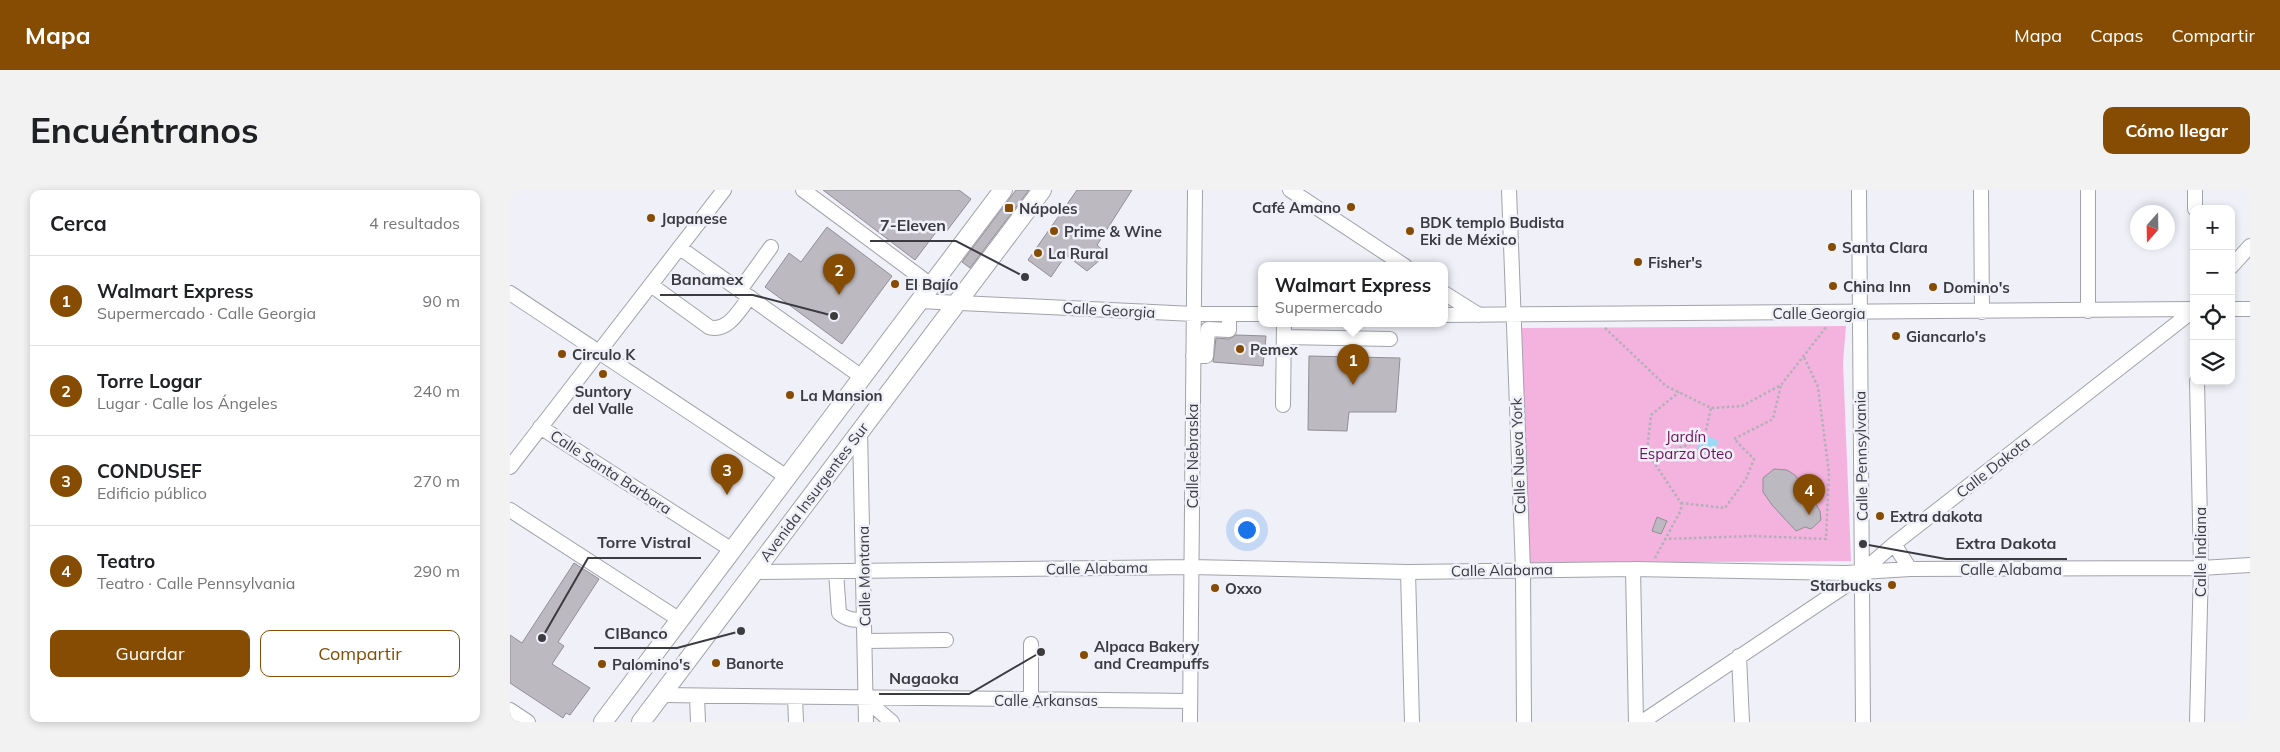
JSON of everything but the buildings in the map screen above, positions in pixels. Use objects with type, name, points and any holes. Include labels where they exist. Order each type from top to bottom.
[{"type":"main road","name":"Avenida Insurgentes Sur","points":[[641,722],[1042,190]]},
{"type":"main road","name":"Avenida Insurgentes Sur","points":[[603,722],[931,285],[997,192]]},
{"type":"street","points":[[510,467],[724,190]]},
{"type":"street","points":[[802,190],[931,285]]},
{"type":"street","name":"Calle Nebraska","points":[[1190,722],[1195,190]]},
{"type":"street","points":[[1290,190],[1399,262]]},
{"type":"street","name":"Calle Nueva York","points":[[1509,190],[1523,570],[1524,722]]},
{"type":"street","name":"Calle Pennsylvania","points":[[1859,190],[1863,722]]},
{"type":"street","points":[[1981,190],[1982,312]]},
{"type":"street","points":[[2088,190],[2088,311]]},
{"type":"street","points":[[2195,190],[2195,205]]},
{"type":"street","points":[[2235,263],[2250,246]]},
{"type":"street","points":[[651,285],[709,326],[716,329],[722,328],[728,324],[771,247]]},
{"type":"street","points":[[680,248],[862,377]]},
{"type":"street","points":[[510,293],[787,476]]},
{"type":"street","points":[[1448,295],[1479,315]]},
{"type":"street","name":"Calle Georgia","points":[[919,301],[1194,314],[1258,314]]},
{"type":"street","points":[[2235,309],[2250,309]]},
{"type":"street","name":"Calle Georgia","points":[[1448,315],[2190,310]]},
{"type":"street","name":"Calle Dakota","points":[[1642,722],[1848,584],[1894,544],[2190,313]]},
{"type":"street","points":[[1193,356],[1206,356],[1208,329],[1229,330],[1229,314]]},
{"type":"street","points":[[1284,405],[1284,331],[1390,339]]},
{"type":"street","name":"Calle Indiana","points":[[2197,385],[2201,568],[2197,722]]},
{"type":"street","name":"Calle Santa Barbara","points":[[540,427],[732,550]]},
{"type":"street","name":"Calle Montana","points":[[860,430],[866,722]]},
{"type":"street","points":[[510,510],[680,620]]},
{"type":"street","points":[[1894,544],[1910,569]]},
{"type":"street","name":"Calle Alabama","points":[[753,572],[1191,567],[1408,572],[1633,569],[1862,572],[1910,569],[2201,568],[2250,565]]},
{"type":"street","points":[[1633,569],[1636,722]]},
{"type":"street","points":[[836,572],[839,613],[850,620],[864,620]]},
{"type":"street","points":[[1408,572],[1412,722]]},
{"type":"street","points":[[865,641],[946,640]]},
{"type":"street","points":[[1031,644],[1031,700]]},
{"type":"street","points":[[1739,656],[1742,722]]},
{"type":"street","name":"Calle Arkansas","points":[[661,695],[866,699],[1190,701]]},
{"type":"street","points":[[697,696],[698,722]]},
{"type":"street","points":[[795,697],[796,722]]},
{"type":"street","points":[[866,699],[892,722]]},
{"type":"street","points":[[510,710],[528,722]]},
{"type":"path","points":[[1604,327],[1666,386],[1711,408],[1742,406],[1781,384],[1828,326]]},
{"type":"path","points":[[1664,538],[1754,536],[1826,539],[1829,473],[1818,387],[1803,355]]},
{"type":"path","points":[[1681,503],[1725,508],[1746,480],[1754,459],[1734,439],[1773,419],[1781,384]]},
{"type":"path","points":[[1653,563],[1664,538],[1681,510],[1681,503],[1648,452],[1651,415],[1679,392]]},
{"type":"path","points":[[1651,458],[1704,439],[1711,408]]},
{"type":"green space","name":"Jardín Esparza Oteo","points":[[1846,326],[1843,362],[1851,561],[1523,563],[1522,328]]},
{"type":"water","points":[[1703,434],[1719,441],[1712,456],[1697,449]]},
{"type":"place","name":"Café Amano","points":[[1351,207]]},
{"type":"place","name":"Nápoles","points":[[1009,208]]},
{"type":"place","name":"Japanese","points":[[651,218]]},
{"type":"place","name":"Prime & Wine","points":[[1054,231]]},
{"type":"place","name":"BDK templo Budista Eki de México","points":[[1410,231]]},
{"type":"place","name":"Santa Clara","points":[[1832,247]]},
{"type":"place","name":"La Rural","points":[[1038,253]]},
{"type":"place","name":"Fisher's","points":[[1638,262]]},
{"type":"place","name":"7-Eleven","points":[[1025,277]]},
{"type":"place","name":"El Bajío","points":[[895,284]]},
{"type":"place","name":"China Inn","points":[[1833,286]]},
{"type":"place","name":"Domino's","points":[[1933,287]]},
{"type":"place","name":"Torre Logar","points":[[839,295]]},
{"type":"place","name":"Banamex","points":[[834,316]]},
{"type":"place","name":"Giancarlo's","points":[[1896,336]]},
{"type":"place","name":"Pemex","points":[[1240,349]]},
{"type":"place","name":"Circulo K","points":[[562,354]]},
{"type":"place","name":"Suntory del Valle","points":[[603,374]]},
{"type":"place","name":"Walmart Express","points":[[1353,385]]},
{"type":"place","name":"La Mansion","points":[[790,395]]},
{"type":"place","name":"CONDUSEF","points":[[727,495]]},
{"type":"place","name":"Teatro","points":[[1809,515]]},
{"type":"place","name":"Extra dakota","points":[[1880,516]]},
{"type":"place","name":"Extra Dakota","points":[[1863,544]]},
{"type":"place","name":"Starbucks","points":[[1892,585]]},
{"type":"place","name":"Oxxo","points":[[1215,588]]},
{"type":"place","name":"CIBanco","points":[[741,631]]},
{"type":"place","name":"Torre Vistral","points":[[542,638]]},
{"type":"place","name":"Nagaoka","points":[[1041,652]]},
{"type":"place","name":"Alpaca Bakery and Creampuffs","points":[[1084,655]]},
{"type":"place","name":"Banorte","points":[[716,663]]},
{"type":"place","name":"Palomino's","points":[[602,664]]}]
